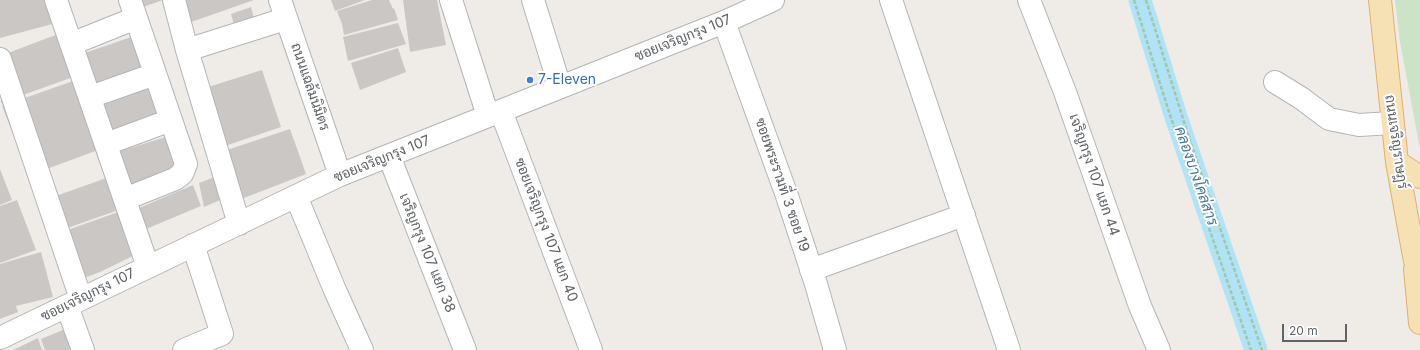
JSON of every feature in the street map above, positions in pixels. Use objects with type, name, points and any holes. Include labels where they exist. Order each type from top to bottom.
[{"type":"main road","name":"ถนนเจริญราษฎร์","points":[[1380,0],[1397,162],[1420,283]]},
{"type":"main road","points":[[1397,162],[1420,178]]},
{"type":"main road","points":[[1414,256],[1420,323]]},
{"type":"street","points":[[56,0],[148,267]]},
{"type":"street","points":[[174,0],[187,50],[239,224]]},
{"type":"street","name":"ซอยเจริญกรุง 107 แยก 40","points":[[452,0],[495,113],[591,350]]},
{"type":"street","points":[[533,0],[560,87]]},
{"type":"street","name":"ซอยเจริญกรุง 107","points":[[0,338],[340,175],[724,22],[773,0]]},
{"type":"street","points":[[891,0],[1009,350]]},
{"type":"street","name":"เจริญกรุง 107 แยก 44","points":[[1029,0],[1065,92],[1140,306],[1159,350]]},
{"type":"street","points":[[72,44],[133,9],[186,164],[182,174],[175,179],[125,199]]},
{"type":"street","points":[[187,50],[282,9]]},
{"type":"street","name":"ถนนแฉล้มนิมิตร","points":[[282,9],[340,175]]},
{"type":"street","name":"ซอยพระรามที่ 3 ซอย 19","points":[[724,22],[787,196],[835,350]]},
{"type":"street","points":[[0,59],[74,302],[83,350]]},
{"type":"street","points":[[90,97],[155,74]]},
{"type":"street","points":[[1275,82],[1301,98],[1329,119],[1359,125],[1392,123]]},
{"type":"street","points":[[106,144],[171,120]]},
{"type":"street","name":"เจริญกรุง 107 แยก 38","points":[[389,156],[465,350]]},
{"type":"street","points":[[296,196],[334,288],[362,350]]},
{"type":"street","points":[[811,270],[964,215]]},
{"type":"street","points":[[184,350],[225,342],[193,245]]},
{"type":"path","points":[[1134,0],[1168,109],[1251,350]]},
{"type":"path","points":[[1146,0],[1189,138],[1262,350]]},
{"type":"green space","points":[[1395,0],[1420,0],[1420,149],[1400,42]]},
{"type":"building","points":[[0,0],[49,0],[56,23],[0,38]]},
{"type":"building","points":[[138,0],[163,0],[140,8]]},
{"type":"building","points":[[166,0],[254,0],[174,28]]},
{"type":"building","points":[[331,0],[365,0],[335,11]]},
{"type":"building","points":[[372,0],[389,0],[393,9],[394,8],[398,20],[344,35],[337,11]]},
{"type":"building","points":[[403,0],[437,0],[446,45],[410,52]]},
{"type":"building","points":[[251,7],[255,22],[235,28],[231,14]]},
{"type":"building","points":[[398,23],[406,44],[348,61],[343,37]]},
{"type":"building","points":[[58,34],[73,77],[1,103],[0,56]]},
{"type":"building","points":[[137,35],[150,72],[93,91],[82,54]]},
{"type":"building","points":[[398,48],[406,72],[360,90],[351,63]]},
{"type":"building","points":[[262,70],[281,127],[222,147],[205,88]]},
{"type":"building","points":[[73,81],[98,150],[28,176],[2,106]]},
{"type":"building","points":[[153,85],[165,122],[111,140],[99,105]]},
{"type":"building","points":[[290,129],[306,174],[236,201],[221,152]]},
{"type":"building","points":[[169,136],[182,174],[126,190],[117,152]]},
{"type":"building","points":[[0,169],[12,200],[0,205]]},
{"type":"building","points":[[220,175],[227,197],[204,207],[199,183]]},
{"type":"building","points":[[112,176],[124,208],[62,230],[53,197]]},
{"type":"building","points":[[193,185],[201,206],[146,229],[139,208]]},
{"type":"building","points":[[17,200],[36,250],[0,263],[0,206]]},
{"type":"building","points":[[121,211],[137,254],[100,272],[79,280],[62,232]]},
{"type":"building","points":[[41,252],[53,297],[16,306],[18,312],[0,319],[0,264]]},
{"type":"building","points":[[80,323],[90,350],[45,350],[41,339]]},
{"type":"building","points":[[38,338],[42,350],[13,350]]},
{"type":"waterway","name":"คลองบางโคล่สาร","points":[[1140,0],[1176,117],[1256,350]]},
{"type":"place","name":"7-Eleven","points":[[530,80]]}]
